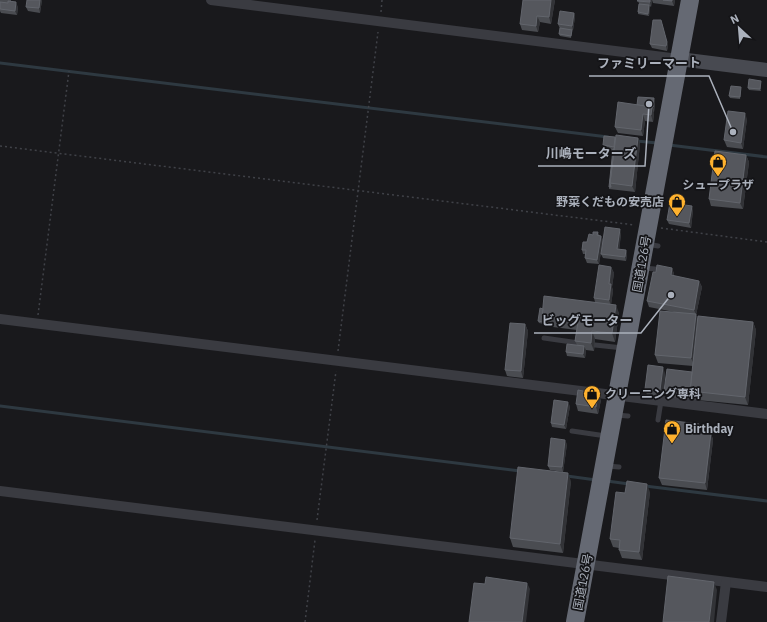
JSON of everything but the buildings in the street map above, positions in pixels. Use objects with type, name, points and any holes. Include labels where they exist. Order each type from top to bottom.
[{"type":"highway","name":"国道126号","points":[[575,622],[587,564],[612,466],[617,396],[626,348],[648,268],[651,239],[679,59],[690,0]]},
{"type":"street","points":[[212,0],[767,70]]},
{"type":"street","points":[[0,319],[767,414]]},
{"type":"street","points":[[0,491],[767,587]]},
{"type":"street","points":[[721,622],[726,582]]},
{"type":"lane","points":[[544,338],[579,343]]},
{"type":"lane","points":[[595,345],[626,348]]},
{"type":"lane","points":[[658,420],[661,401]]},
{"type":"lane","points":[[572,431],[614,422]]},
{"type":"path","points":[[305,622],[382,0]]},
{"type":"path","points":[[37,324],[69,71]]},
{"type":"path","points":[[0,146],[358,191],[651,239],[767,242]]},
{"type":"waterway","points":[[0,63],[608,137]]},
{"type":"waterway","points":[[637,141],[657,143]]},
{"type":"waterway","points":[[669,145],[767,157]]},
{"type":"waterway","points":[[0,406],[520,471]]},
{"type":"waterway","points":[[567,476],[596,480]]},
{"type":"waterway","points":[[607,481],[629,484]]},
{"type":"waterway","points":[[645,486],[767,501]]},
{"type":"place","name":"川嶋モーターズ","points":[[649,104]]},
{"type":"place","name":"ファミリーマート","points":[[733,132]]},
{"type":"place","name":"シュープラザ","points":[[718,177]]},
{"type":"place","name":"野菜くだもの安売店","points":[[677,217]]},
{"type":"place","name":"ビッグモーター","points":[[671,295]]},
{"type":"place","name":"クリーニング専科","points":[[592,409]]},
{"type":"place","name":"Birthday","points":[[672,444]]}]
